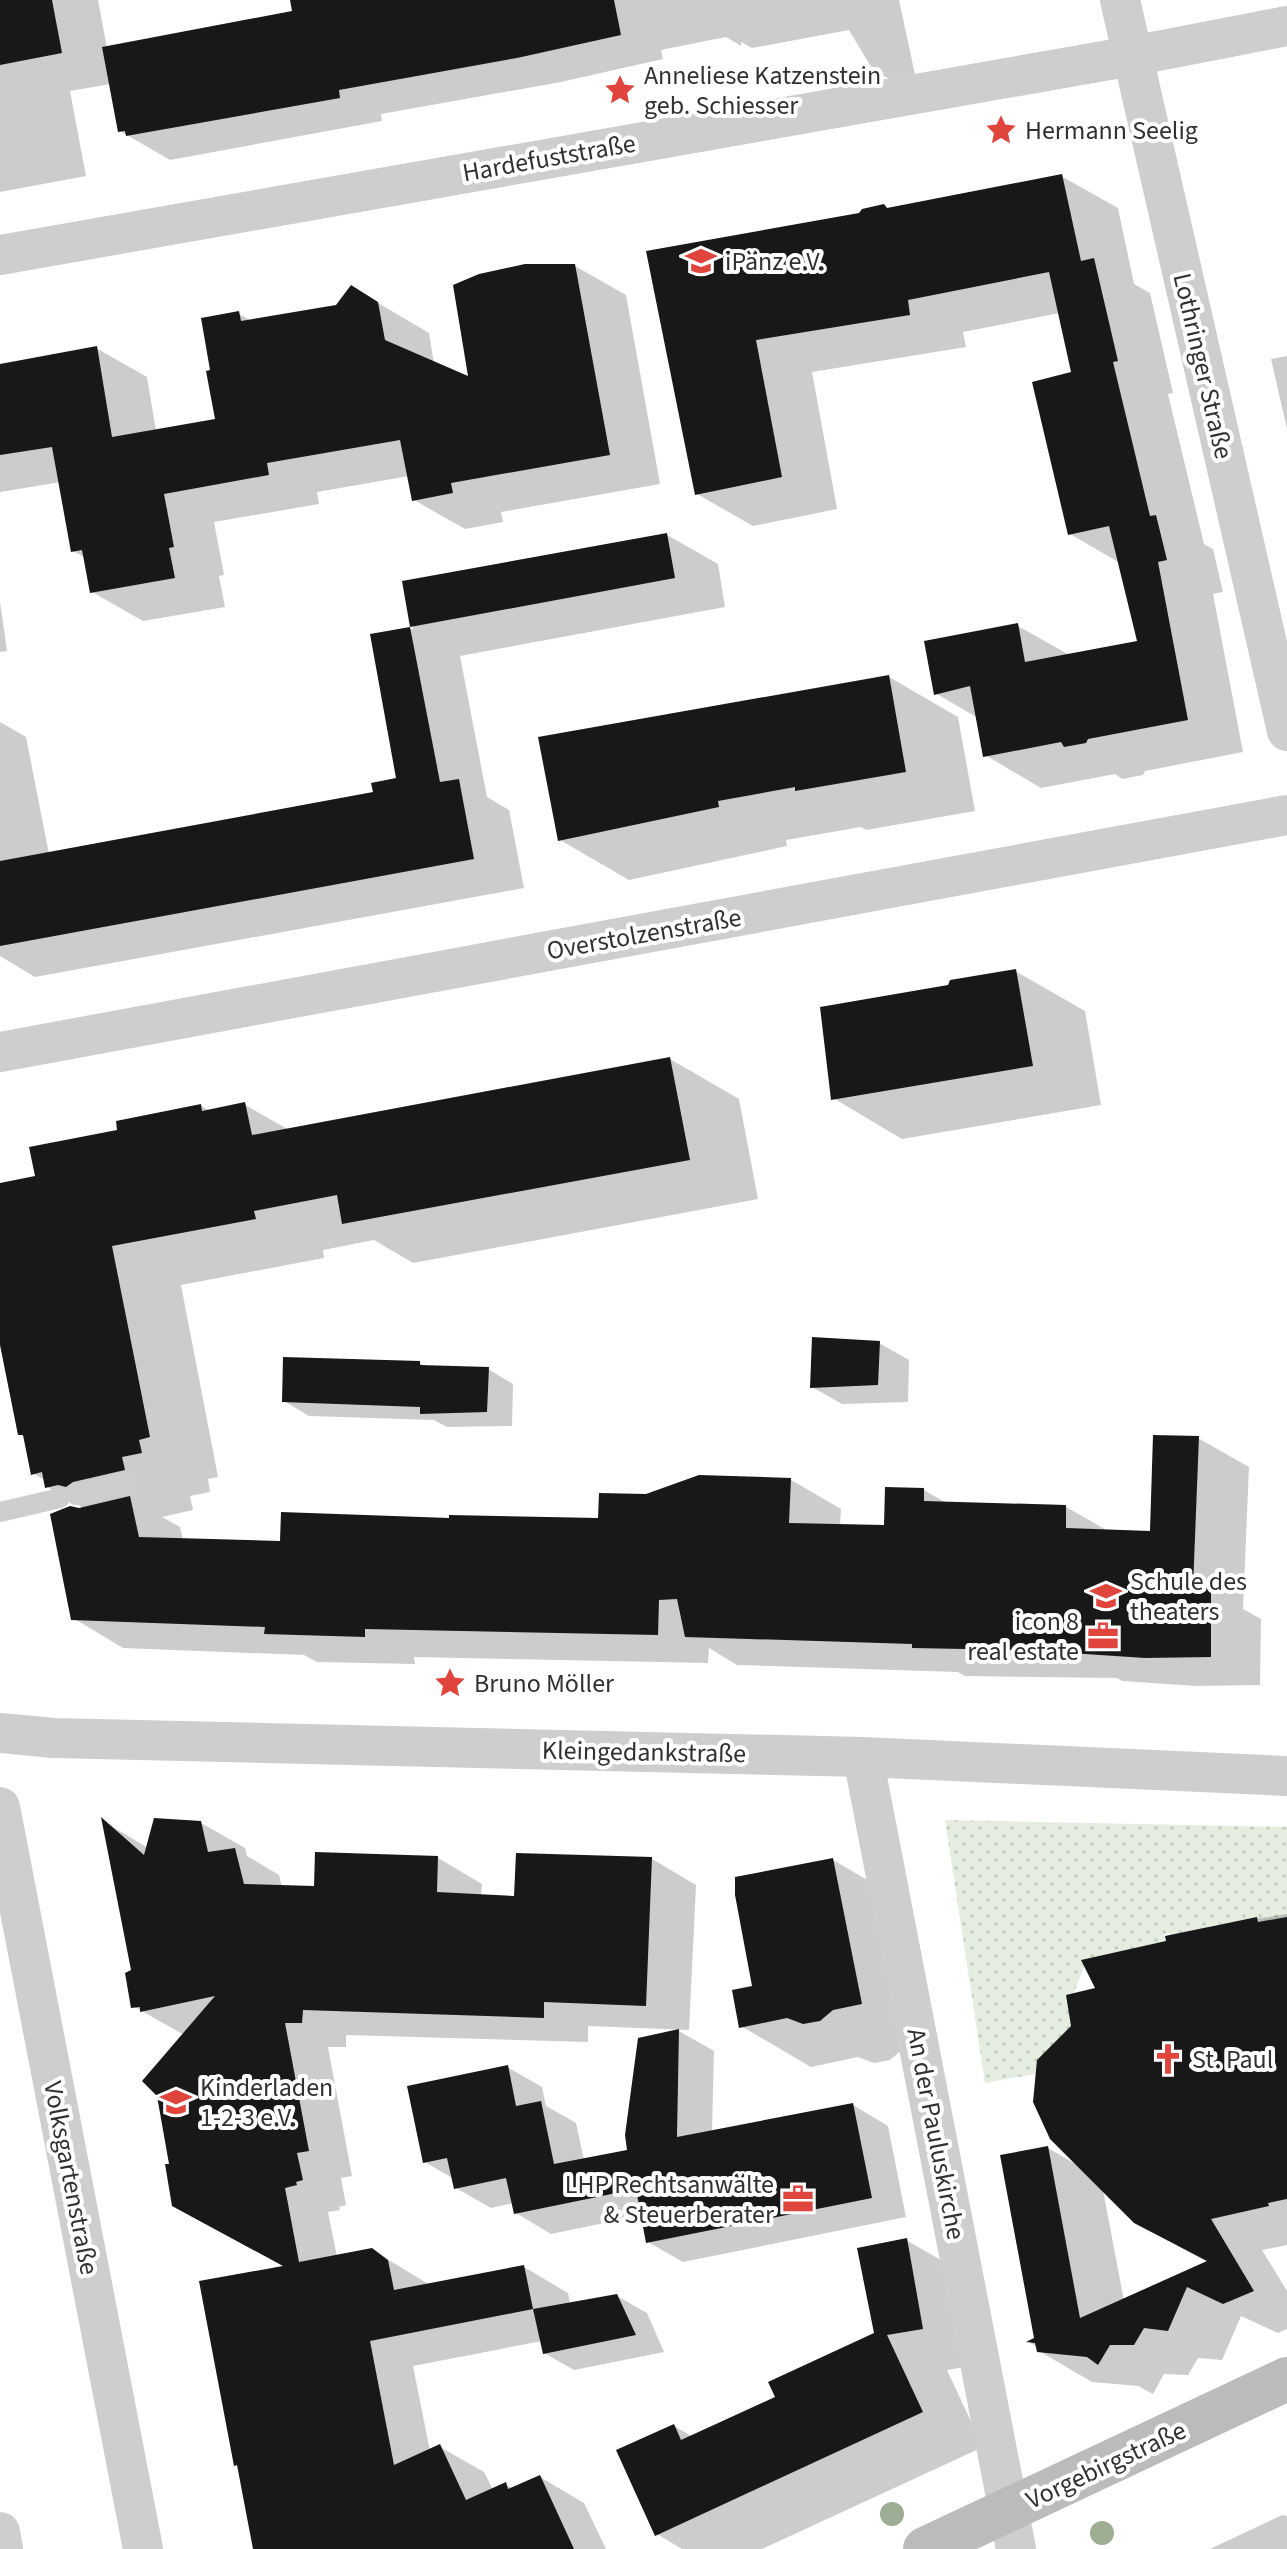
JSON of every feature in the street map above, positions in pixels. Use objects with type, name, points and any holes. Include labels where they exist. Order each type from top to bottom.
[{"type":"main road","name":"Vorgebirgstraße","points":[[925,2549],[1013,2530],[1287,2379]]},
{"type":"street","name":"Lothringer Straße","points":[[1120,0],[1287,731]]},
{"type":"street","name":"Hardefuststraße","points":[[0,255],[1287,26]]},
{"type":"street","name":"Overstolzenstraße","points":[[0,1052],[1287,815]]},
{"type":"street","name":"Kleingedankstraße","points":[[0,1733],[54,1738],[863,1757],[1287,1776]]},
{"type":"street","name":"An der Pauluskirche","points":[[863,1757],[1013,2530]]},
{"type":"street","name":"Volksgartenstraße","points":[[0,1807],[143,2549]]},
{"type":"street","points":[[0,2532],[3,2549]]},
{"type":"lane","points":[[0,1512],[128,1483]]},
{"type":"shaded area","points":[[945,1820],[1287,1827],[1287,1917],[1259,1922],[1257,1918],[1209,1926],[1210,1931],[1172,1937],[1170,1933],[1164,1935],[1168,1948],[1117,1952],[1085,1959],[1074,1993],[1066,1995],[1067,2000],[1096,2023],[1060,2037],[1041,2073],[985,2083]]},
{"type":"building","points":[[0,0],[52,0],[62,53],[0,65]]},
{"type":"building","points":[[290,0],[614,0],[621,35],[517,58],[339,90],[340,98],[126,136],[125,131],[118,132],[102,47],[292,11]]},
{"type":"building","points":[[1062,174],[1081,261],[1094,258],[1118,361],[1113,362],[1150,516],[1156,515],[1167,560],[1158,562],[1188,720],[1088,739],[1086,743],[1064,747],[1061,742],[983,757],[970,686],[934,695],[924,641],[1018,623],[1025,662],[1137,641],[1109,526],[1068,535],[1032,382],[1071,372],[1049,272],[908,300],[910,315],[756,340],[782,477],[695,495],[646,251],[859,213],[862,209],[884,204],[887,208]]},
{"type":"building","points":[[525,264],[575,264],[610,455],[451,483],[453,493],[412,501],[400,440],[267,463],[269,475],[164,494],[174,547],[169,548],[175,578],[90,593],[82,550],[71,552],[52,447],[0,455],[0,364],[97,346],[112,437],[215,419],[201,318],[239,311],[241,321],[336,305],[351,285],[378,302],[385,340],[468,376],[453,285],[479,274]]},
{"type":"building","points":[[667,533],[675,578],[410,627],[402,581]]},
{"type":"building","points":[[410,627],[440,782],[459,779],[474,859],[0,946],[0,861],[373,792],[371,783],[396,778],[370,634]]},
{"type":"building","points":[[889,675],[906,772],[718,801],[719,807],[558,841],[538,737]]},
{"type":"building","points":[[1016,969],[1033,1066],[831,1100],[820,1007],[948,985],[950,980]]},
{"type":"building","points":[[670,1057],[690,1160],[342,1224],[337,1195],[254,1211],[256,1219],[112,1246],[150,1437],[139,1440],[142,1453],[122,1457],[125,1470],[73,1482],[66,1487],[45,1488],[42,1472],[31,1475],[23,1435],[18,1435],[0,1345],[0,1183],[35,1176],[29,1147],[117,1130],[116,1121],[201,1104],[202,1111],[245,1102],[252,1135]]},
{"type":"building","points":[[812,1337],[880,1341],[878,1385],[810,1388]]},
{"type":"building","points":[[283,1357],[420,1361],[420,1365],[489,1367],[487,1412],[420,1414],[420,1407],[282,1402]]},
{"type":"building","points":[[1153,1435],[1199,1436],[1193,1588],[1211,1588],[1211,1657],[1145,1658],[1070,1651],[912,1648],[912,1644],[685,1637],[677,1599],[659,1600],[658,1635],[365,1629],[365,1637],[264,1634],[265,1627],[71,1620],[50,1514],[70,1506],[79,1508],[130,1496],[139,1537],[280,1541],[281,1512],[449,1518],[449,1515],[598,1518],[599,1493],[646,1494],[699,1475],[791,1478],[789,1523],[884,1525],[885,1487],[924,1488],[924,1501],[1066,1505],[1066,1528],[1150,1531]]},
{"type":"building","points":[[101,1817],[144,1855],[154,1818],[201,1821],[208,1852],[235,1848],[244,1884],[314,1886],[315,1852],[438,1856],[437,1892],[514,1896],[516,1853],[652,1857],[646,2006],[544,2002],[544,2018],[303,2010],[302,2023],[285,2023],[309,2151],[297,2153],[303,2180],[285,2188],[299,2262],[372,2248],[388,2260],[394,2290],[524,2265],[533,2309],[370,2341],[394,2465],[440,2444],[466,2500],[506,2482],[508,2489],[540,2475],[574,2549],[253,2549],[199,2281],[283,2266],[172,2206],[165,2164],[169,2164],[157,2096],[142,2081],[215,1996],[140,2012],[140,2007],[131,2008],[125,1973],[131,1970]]},
{"type":"building","points":[[833,1858],[862,2004],[833,2010],[820,2021],[803,2024],[787,2018],[739,2028],[732,1990],[752,1986],[735,1895],[735,1877]]},
{"type":"building","name":"St. Paul","points":[[1257,1917],[1258,1922],[1287,1917],[1287,2199],[1211,2219],[1254,2291],[1223,2304],[1187,2287],[1168,2331],[1144,2328],[1134,2345],[1110,2345],[1098,2365],[1087,2357],[1037,2352],[1035,2343],[1026,2342],[1034,2338],[1000,2155],[1048,2146],[1080,2318],[1207,2261],[1134,2223],[1050,2139],[1033,2102],[1037,2060],[1071,2026],[1066,1995],[1095,1988],[1081,1960],[1166,1941],[1165,1936]]},
{"type":"building","points":[[679,2029],[677,2137],[853,2103],[872,2198],[646,2243],[636,2189],[514,2214],[506,2178],[454,2189],[447,2158],[423,2163],[407,2086],[508,2065],[516,2106],[541,2101],[554,2164],[627,2150],[625,2135],[638,2038]]},
{"type":"building","points":[[907,2238],[923,2329],[887,2335],[923,2412],[655,2536],[616,2450],[674,2424],[681,2440],[775,2397],[768,2382],[874,2333],[857,2248]]},
{"type":"building","points":[[617,2294],[636,2335],[543,2354],[533,2309]]},
{"type":"place","name":"Anneliese Katzenstein geb. Schiesser","points":[[620,90]]},
{"type":"place","name":"Hermann Seelig","points":[[1001,130]]},
{"type":"place","name":"iPänz e.V.","points":[[701,261]]},
{"type":"place","name":"Schule des theaters","points":[[1106,1596]]},
{"type":"place","name":"icon 8 real estate","points":[[1103,1636]]},
{"type":"place","name":"Bruno Möller","points":[[450,1683]]},
{"type":"place","name":"St. Paul","points":[[1168,2059]]},
{"type":"place","name":"Kinderladen 1-2-3 e.V.","points":[[176,2102]]},
{"type":"place","name":"LHP Rechtsanwälte & Steuerberater","points":[[798,2199]]}]
